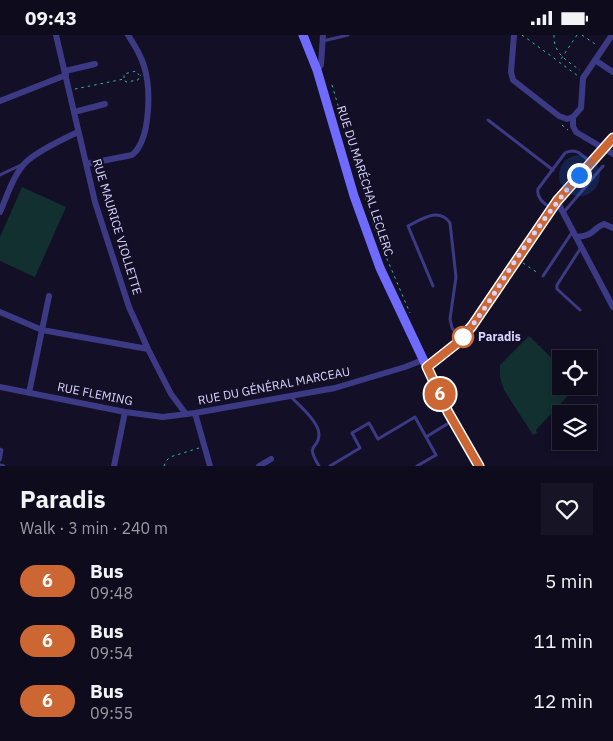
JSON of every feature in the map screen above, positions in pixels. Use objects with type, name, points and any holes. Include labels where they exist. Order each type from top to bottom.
[{"type":"main road","name":"RUE DU MARÉCHAL LECLERC","points":[[303,35],[318,70],[354,196],[380,268],[453,421],[479,466]]},
{"type":"street","name":"RUE MAURICE VIOLLETTE","points":[[56,35],[95,202],[129,307],[171,394],[186,414]]},
{"type":"street","points":[[86,164],[132,155],[144,134],[148,93],[142,75],[144,66],[128,35]]},
{"type":"street","points":[[514,35],[511,72],[513,80],[559,116],[567,119],[573,117],[581,109],[583,78],[612,35]]},
{"type":"street","points":[[318,70],[321,65],[323,38]]},
{"type":"street","points":[[596,60],[613,72]]},
{"type":"street","points":[[0,101],[65,73],[95,64]]},
{"type":"street","points":[[74,112],[105,104]]},
{"type":"street","points":[[573,117],[573,126],[576,132],[613,154]]},
{"type":"street","points":[[0,212],[18,172],[26,162],[48,147],[78,132]]},
{"type":"street","name":"RUE DU GÉNÉRAL MARCEAU","points":[[186,414],[344,386],[438,360],[461,339],[479,317],[516,259],[557,201],[613,138]]},
{"type":"street","points":[[557,201],[613,307]]},
{"type":"street","points":[[577,237],[588,236],[597,227],[604,224],[613,228]]},
{"type":"street","points":[[29,393],[49,296]]},
{"type":"street","points":[[0,312],[42,330],[148,349]]},
{"type":"street","name":"RUE FLEMING","points":[[0,387],[157,417],[186,414]]},
{"type":"street","points":[[114,466],[125,412]]},
{"type":"street","points":[[195,413],[210,466]]},
{"type":"street","points":[[259,466],[271,459]]},
{"type":"lane","points":[[323,38],[348,35]]},
{"type":"lane","points":[[488,120],[553,169]]},
{"type":"lane","points":[[552,209],[544,204],[538,189],[565,153],[570,150],[578,152],[590,162]]},
{"type":"lane","points":[[0,175],[26,162]]},
{"type":"lane","points":[[564,213],[603,166]]},
{"type":"lane","points":[[0,191],[8,195]]},
{"type":"lane","points":[[433,286],[408,226],[429,215],[440,215],[450,223],[456,277],[450,319],[452,328],[461,339]]},
{"type":"lane","points":[[543,276],[573,231]]},
{"type":"lane","points":[[580,311],[556,289],[582,246]]},
{"type":"lane","points":[[289,396],[315,423],[319,435],[312,453],[319,466]]},
{"type":"lane","points":[[330,466],[360,448],[352,433],[369,423],[378,439],[415,417],[436,455],[417,466]]},
{"type":"lane","points":[[426,437],[453,421]]},
{"type":"lane","points":[[0,449],[2,450],[0,460]]},
{"type":"path","points":[[522,35],[583,78],[583,73],[562,57],[555,49],[554,35]]},
{"type":"path","points":[[559,62],[577,35]]},
{"type":"path","points":[[582,35],[602,49]]},
{"type":"path","points":[[69,91],[124,79],[126,82],[138,81],[142,75],[136,71],[124,74],[124,79]]},
{"type":"path","points":[[332,85],[376,233],[410,313]]},
{"type":"path","points":[[516,259],[543,276]]},
{"type":"path","points":[[164,466],[170,457],[204,446]]},
{"type":"green space","points":[[22,187],[66,207],[35,277],[0,261],[0,237]]},
{"type":"green space","points":[[529,336],[552,358],[552,395],[569,395],[559,405],[552,405],[552,413],[536,430],[537,433],[533,435],[504,390],[500,377],[500,365]]},
{"type":"bus line","name":"6","points":[[479,466],[448,412],[427,367],[456,344],[472,326],[557,201],[613,138]]},
{"type":"place","name":"Paradis","points":[[463,337]]},
{"type":"route","points":[[463,337],[479,317],[516,259],[557,201],[579,175]]}]
